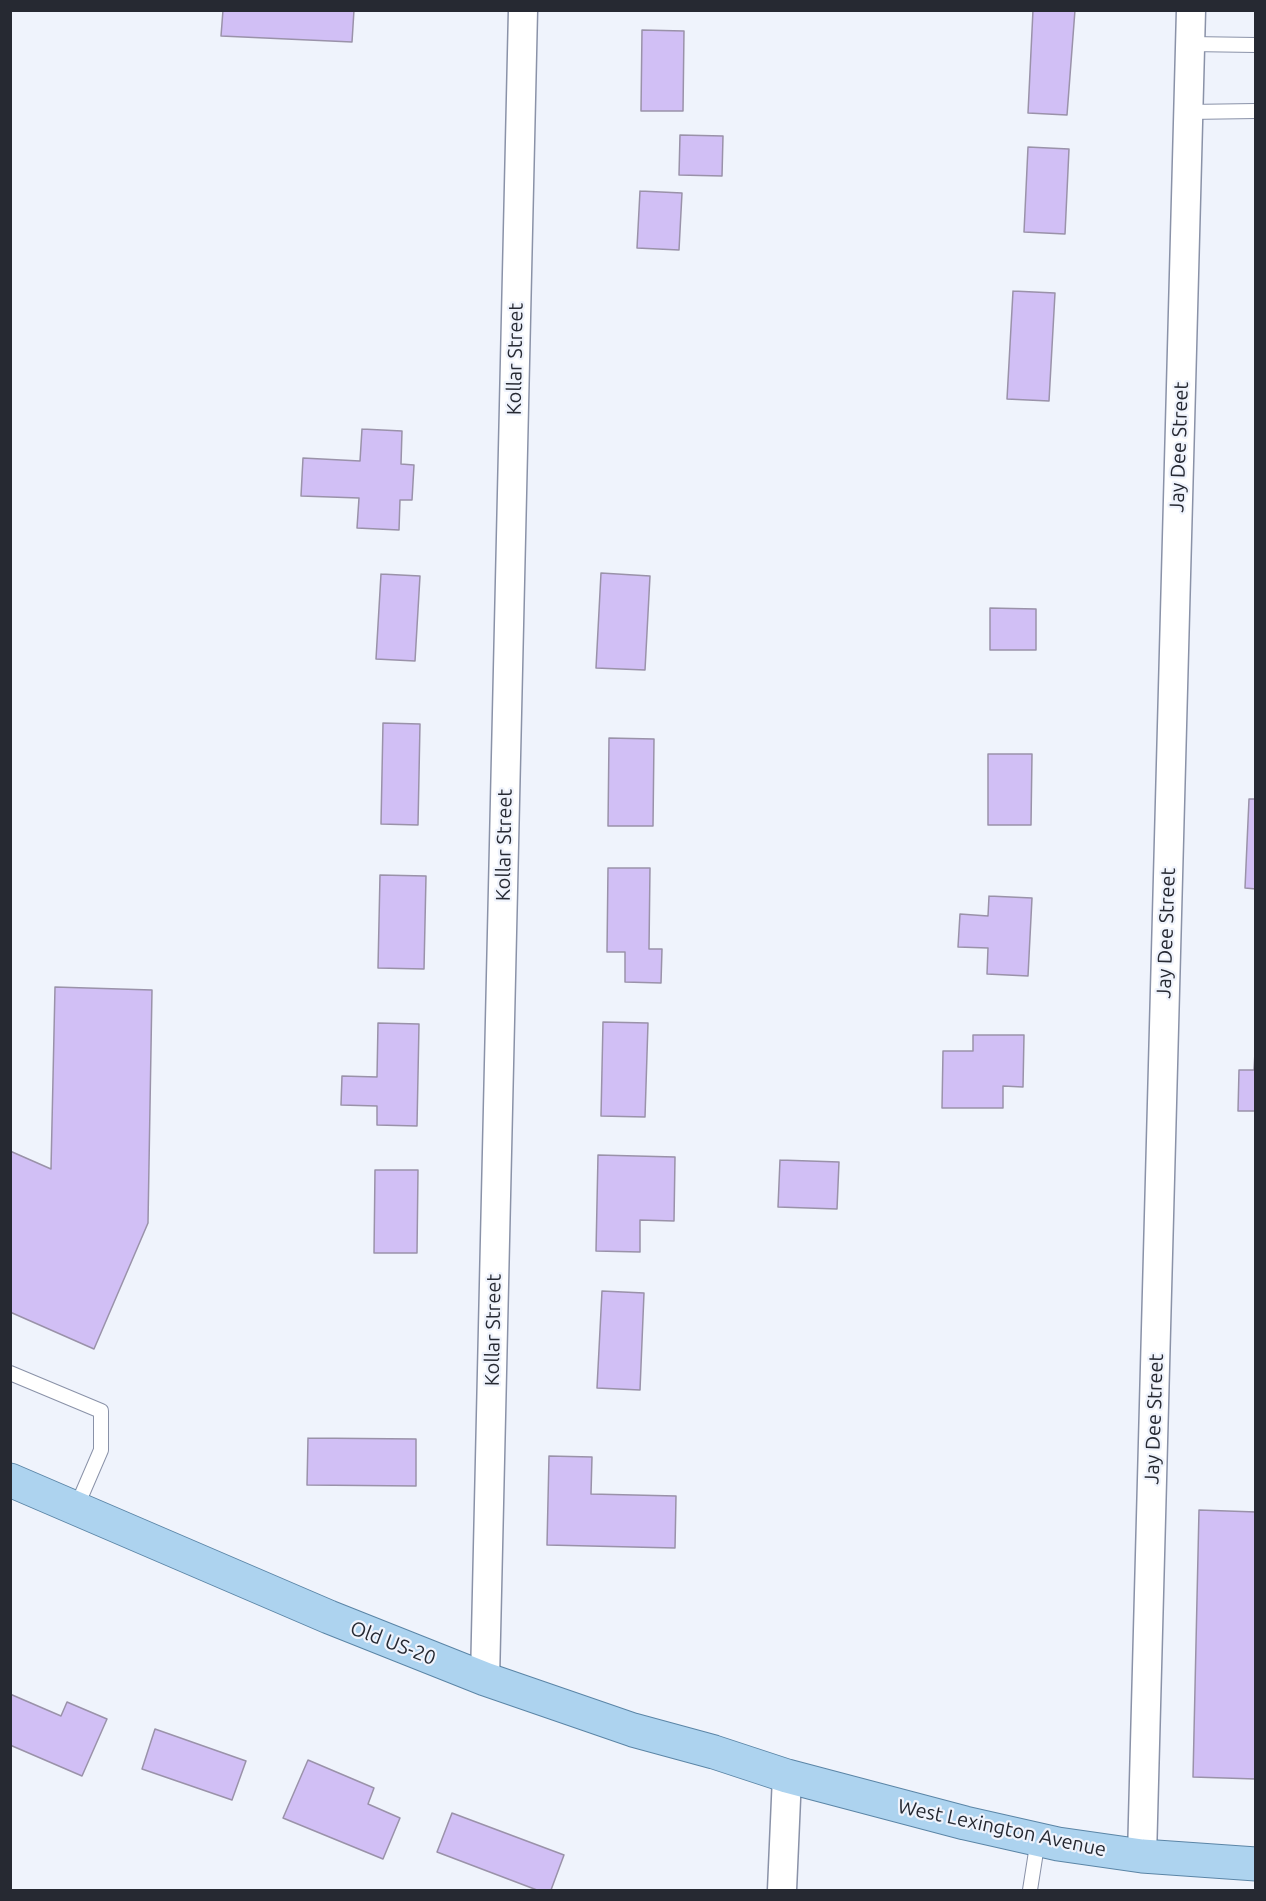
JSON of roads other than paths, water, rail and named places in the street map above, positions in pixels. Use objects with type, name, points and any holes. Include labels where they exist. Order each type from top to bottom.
[{"type":"main road","name":"Old US-20","points":[[10,1479],[329,1617],[484,1679],[633,1730],[714,1752],[787,1776]]},
{"type":"main road","name":"West Lexington Avenue","points":[[787,1776],[966,1823],[1038,1839],[1142,1856],[1256,1864]]},
{"type":"street","name":"Kollar Street","points":[[484,1679],[523,10]]},
{"type":"street","name":"Jay Dee Street","points":[[1142,1856],[1191,10]]},
{"type":"street","points":[[782,1890],[787,1776]]},
{"type":"lane","points":[[1190,45],[1256,45]]},
{"type":"lane","points":[[1188,112],[1256,111]]},
{"type":"lane","points":[[10,1373],[101,1411],[101,1450],[76,1508]]},
{"type":"lane","points":[[1030,1890],[1038,1839]]}]
